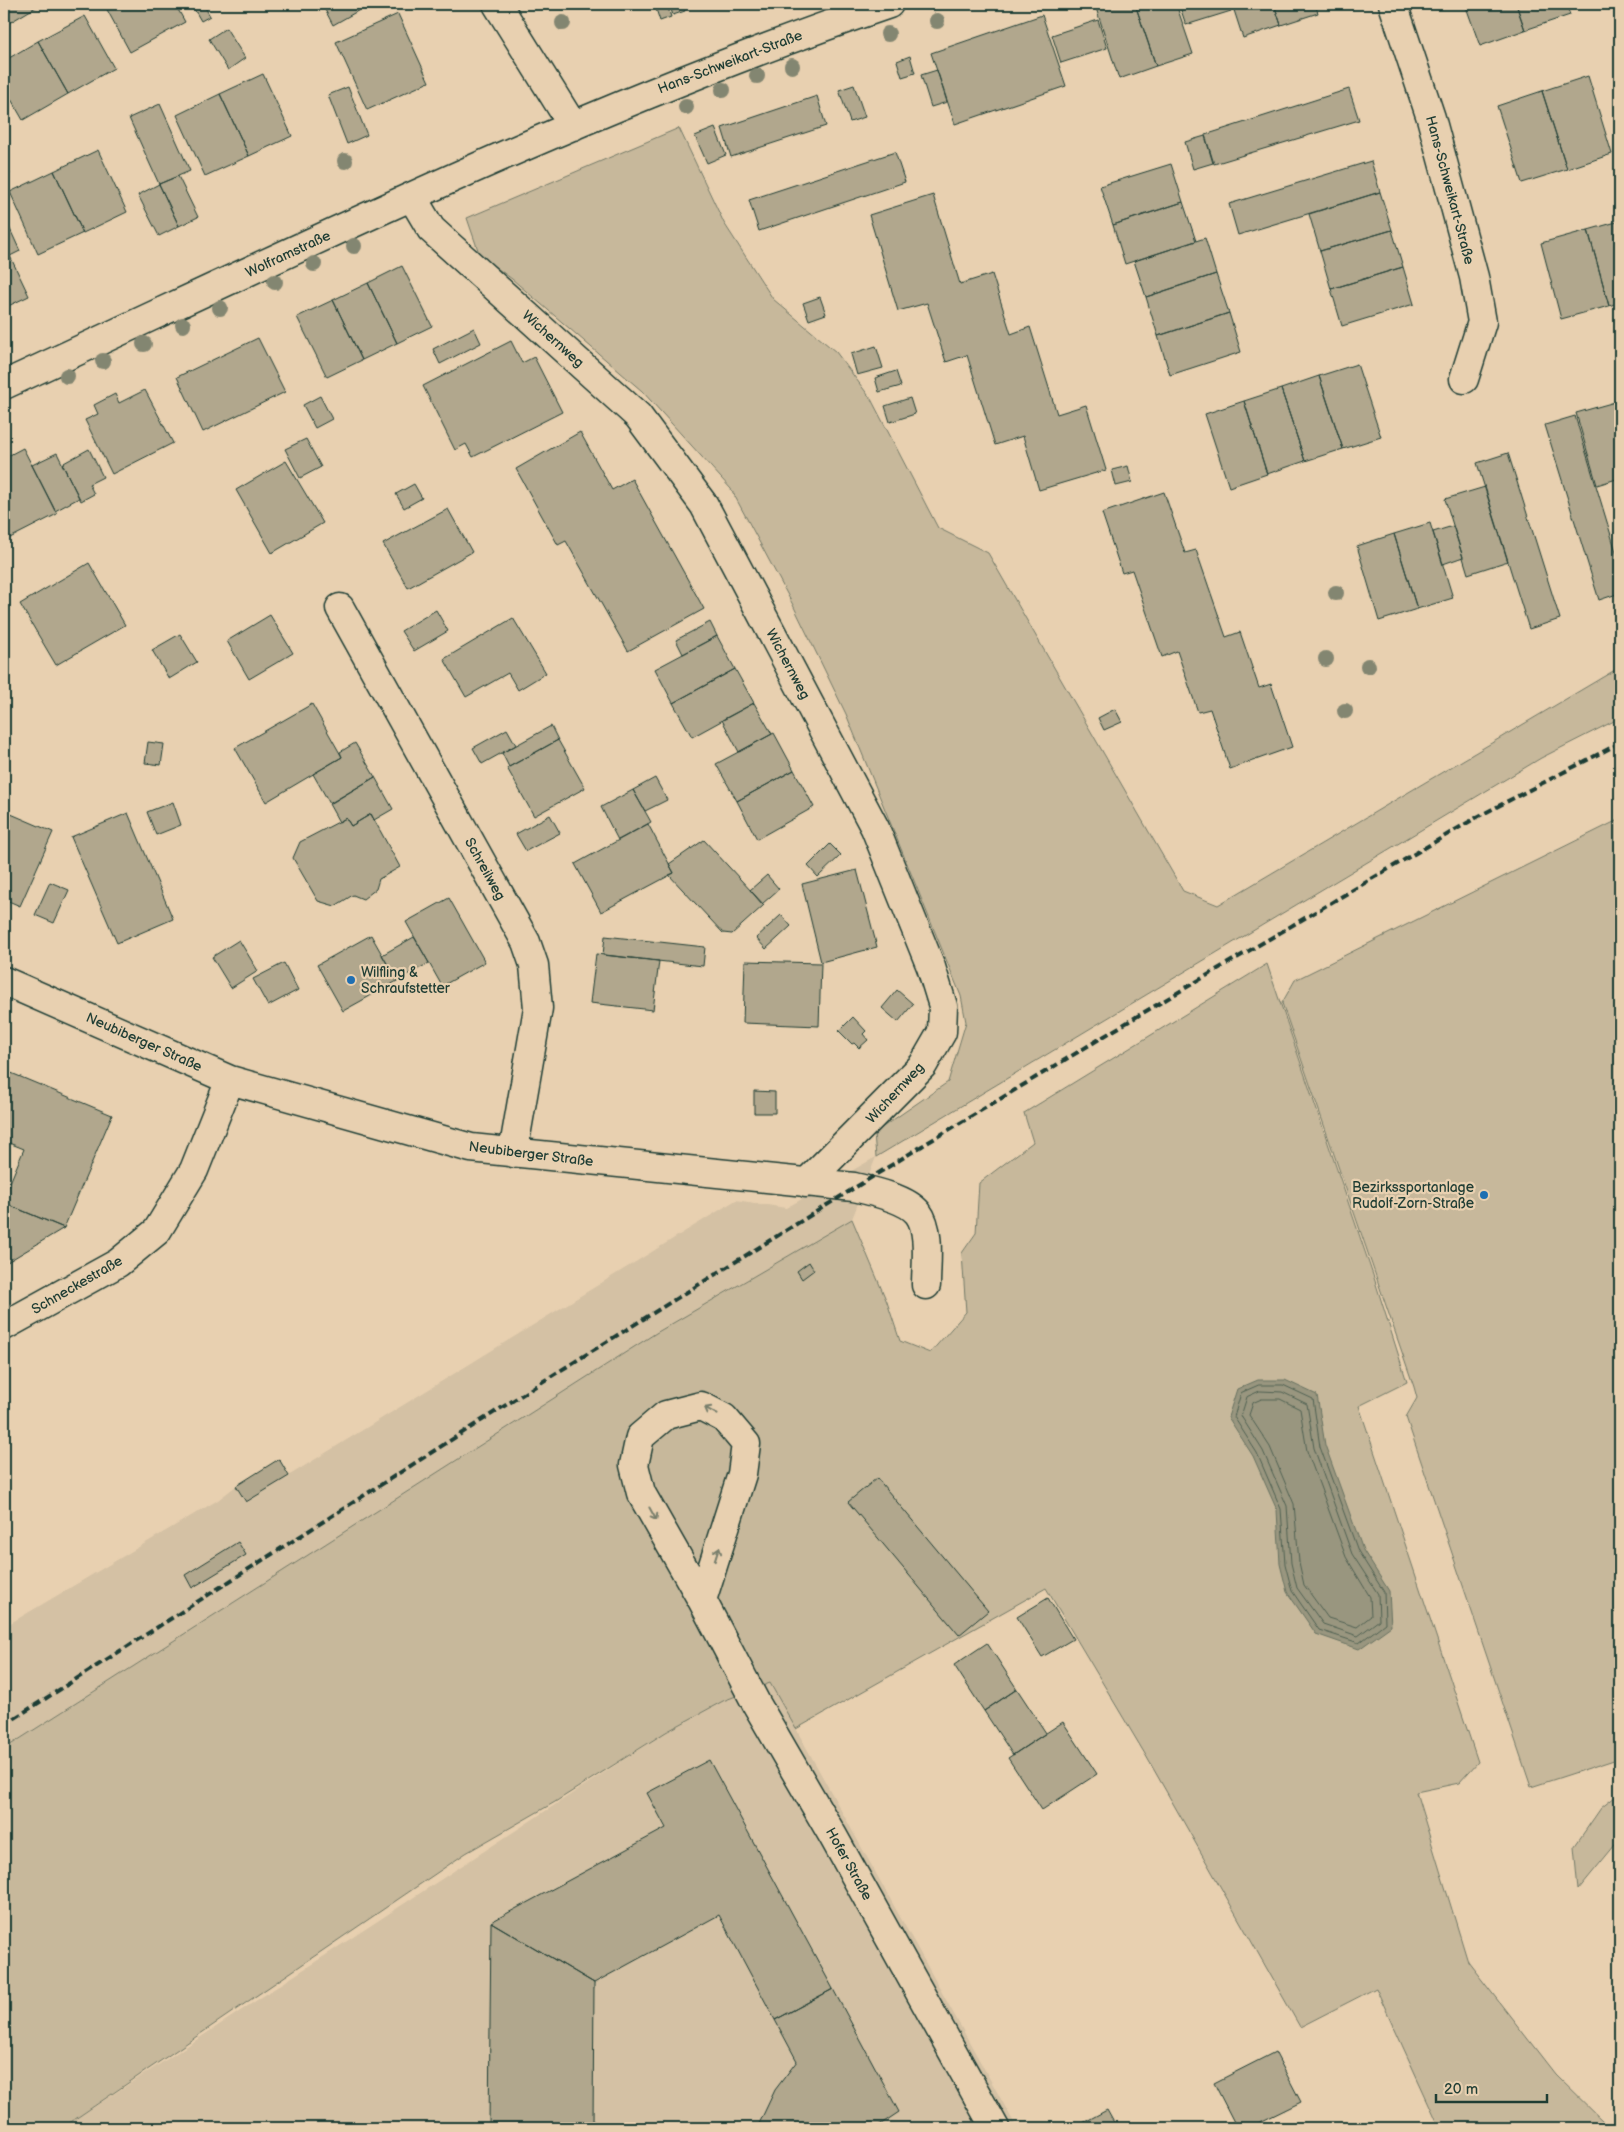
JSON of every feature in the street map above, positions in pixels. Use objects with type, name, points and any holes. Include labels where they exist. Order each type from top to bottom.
[{"type":"street","points":[[498,4],[573,126]]},
{"type":"street","name":"Hans-Schweikart-Straße","points":[[573,126],[631,100],[889,4]]},
{"type":"street","name":"Hans-Schweikart-Straße","points":[[1392,4],[1431,118],[1474,277],[1482,322],[1464,379]]},
{"type":"street","name":"Wolframstraße","points":[[4,384],[412,197],[573,126]]},
{"type":"street","name":"Wichernweg","points":[[412,197],[431,229],[638,416],[704,505],[874,828],[931,967],[943,1006],[942,1032],[923,1065],[806,1183]]},
{"type":"street","name":"Schreilweg","points":[[340,608],[526,942],[534,965],[538,1008],[513,1153]]},
{"type":"street","name":"Neubiberger Straße","points":[[4,981],[230,1080],[471,1148],[854,1187],[893,1197],[918,1212],[927,1238],[926,1285]]},
{"type":"street","name":"Schneckestraße","points":[[4,1326],[118,1263],[157,1231],[194,1170],[230,1080]]},
{"type":"street","name":"Hofer Straße","points":[[702,1600],[742,1474],[746,1444],[724,1418],[700,1406],[666,1415],[640,1437],[634,1465],[641,1492],[702,1600],[757,1705],[833,1836],[995,2128]]},
{"type":"shaded area","points":[[679,128],[724,223],[773,299],[836,352],[871,399],[938,528],[988,553],[1183,891],[1218,905],[1620,667],[1620,718],[1541,758],[876,1157],[874,1133],[948,1082],[966,1022],[961,996],[846,714],[793,605],[731,489],[642,391],[512,279],[480,256],[467,218]]},
{"type":"shaded area","name":"Bezirkssportanlage Rudolf-Zorn-Straße","points":[[1620,819],[1620,1758],[1531,1787],[1406,1417],[1417,1398],[1414,1387],[1282,1003],[1295,980]]},
{"type":"shaded area","points":[[1267,964],[1375,1281],[1407,1382],[1359,1406],[1478,1762],[1459,1783],[1416,1792],[1468,1962],[1555,2074],[1610,2128],[1440,2128],[1376,1988],[1300,2027],[1145,1754],[1046,1588],[796,1729],[770,1683],[723,1701],[666,1732],[555,1802],[466,1853],[62,2128],[4,2128],[4,1749],[656,1333],[852,1219],[887,1302],[900,1341],[930,1353],[966,1312],[962,1253],[976,1233],[979,1183],[1033,1142],[1024,1113]]},
{"type":"shaded area","points":[[876,1157],[852,1219],[656,1333],[4,1749],[4,1627],[218,1500],[236,1486],[246,1502],[736,1200],[786,1208]]},
{"type":"shaded area","points":[[770,1682],[1017,2128],[62,2128],[666,1732],[723,1701]]},
{"type":"shaded area","points":[[1620,1793],[1620,1844],[1615,1845],[1578,1890],[1574,1847],[1601,1808]]},
{"type":"water","points":[[1258,1380],[1285,1380],[1317,1395],[1325,1445],[1363,1550],[1389,1591],[1391,1626],[1359,1649],[1316,1634],[1287,1592],[1280,1564],[1277,1510],[1253,1456],[1228,1417],[1237,1389]]},
{"type":"building","points":[[4,4],[41,4],[4,26]]},
{"type":"building","points":[[104,4],[175,4],[185,22],[130,52]]},
{"type":"building","points":[[203,4],[210,16],[201,21],[193,7]]},
{"type":"building","points":[[322,4],[370,4],[333,25]]},
{"type":"building","points":[[669,4],[683,4],[685,11],[673,15]]},
{"type":"building","points":[[1110,4],[1135,4],[1156,66],[1119,79],[1096,8]]},
{"type":"building","points":[[1135,4],[1176,4],[1193,54],[1156,66]]},
{"type":"building","points":[[1179,4],[1229,4],[1231,11],[1186,25]]},
{"type":"building","points":[[1232,4],[1274,4],[1281,25],[1243,38]]},
{"type":"building","points":[[1274,4],[1315,4],[1318,13],[1281,25]]},
{"type":"building","points":[[1465,4],[1516,4],[1525,30],[1480,46]]},
{"type":"building","points":[[1516,4],[1566,4],[1570,15],[1525,30]]},
{"type":"building","points":[[667,5],[671,17],[660,21],[656,9]]},
{"type":"building","points":[[398,14],[429,82],[367,110],[336,42]]},
{"type":"building","points":[[1042,15],[1066,86],[955,124],[931,53]]},
{"type":"building","points":[[85,16],[114,68],[68,94],[38,41]]},
{"type":"building","points":[[1098,20],[1107,48],[1061,63],[1052,35]]},
{"type":"building","points":[[226,28],[245,58],[228,70],[209,39]]},
{"type":"building","points":[[38,41],[68,94],[23,120],[4,87],[4,61]]},
{"type":"building","points":[[910,56],[915,73],[902,77],[897,61]]},
{"type":"building","points":[[937,70],[947,102],[931,107],[921,75]]},
{"type":"building","points":[[263,74],[292,136],[249,156],[220,94]]},
{"type":"building","points":[[1588,76],[1612,154],[1567,169],[1542,91]]},
{"type":"building","points":[[854,85],[865,117],[850,122],[839,90]]},
{"type":"building","points":[[348,87],[367,135],[347,144],[328,95]]},
{"type":"building","points":[[1349,89],[1359,120],[1214,164],[1205,135]]},
{"type":"building","points":[[1542,91],[1567,169],[1522,183],[1497,106]]},
{"type":"building","points":[[220,94],[249,156],[205,176],[177,115]]},
{"type":"building","points":[[817,96],[826,126],[731,157],[722,128]]},
{"type":"building","points":[[160,104],[190,171],[159,184],[129,118]]},
{"type":"building","points":[[715,128],[726,155],[707,163],[695,136]]},
{"type":"building","points":[[1205,136],[1213,163],[1193,169],[1185,142]]},
{"type":"building","points":[[98,150],[127,212],[83,233],[54,171]]},
{"type":"building","points":[[895,152],[905,182],[759,231],[749,200]]},
{"type":"building","points":[[4,160],[10,174],[4,177]]},
{"type":"building","points":[[1371,161],[1380,192],[1238,235],[1229,204]]},
{"type":"building","points":[[1171,164],[1183,202],[1113,225],[1100,186]]},
{"type":"building","points":[[54,171],[83,233],[38,254],[10,192]]},
{"type":"building","points":[[178,176],[198,217],[179,226],[159,184]]},
{"type":"building","points":[[159,184],[179,226],[159,236],[138,195]]},
{"type":"building","points":[[1380,192],[1392,230],[1320,251],[1309,214]]},
{"type":"building","points":[[933,195],[960,284],[992,274],[1011,334],[1030,327],[1057,414],[1086,405],[1106,470],[1039,490],[1023,436],[995,445],[967,355],[946,362],[927,303],[898,311],[869,215]]},
{"type":"building","points":[[1183,202],[1196,241],[1125,264],[1113,225]]},
{"type":"building","points":[[4,216],[20,251],[4,259]]},
{"type":"building","points":[[1620,221],[1620,302],[1609,306],[1588,230]]},
{"type":"building","points":[[1392,230],[1403,267],[1331,289],[1320,251]]},
{"type":"building","points":[[1588,230],[1609,306],[1561,319],[1541,243]]},
{"type":"building","points":[[1205,238],[1216,274],[1146,297],[1134,261]]},
{"type":"building","points":[[10,256],[29,296],[4,308],[4,259]]},
{"type":"building","points":[[402,266],[432,326],[397,343],[368,283]]},
{"type":"building","points":[[1403,267],[1414,304],[1342,326],[1331,289]]},
{"type":"building","points":[[1216,274],[1229,313],[1158,336],[1146,297]]},
{"type":"building","points":[[368,283],[397,343],[362,360],[333,300]]},
{"type":"building","points":[[820,297],[826,314],[809,320],[803,303]]},
{"type":"building","points":[[333,300],[362,360],[327,377],[297,317]]},
{"type":"building","points":[[1229,313],[1241,352],[1170,375],[1158,336]]},
{"type":"building","points":[[474,328],[481,343],[440,364],[433,349]]},
{"type":"building","points":[[258,338],[285,392],[203,432],[177,377]]},
{"type":"building","points":[[511,341],[522,363],[534,357],[562,412],[473,457],[466,444],[455,450],[423,386]]},
{"type":"building","points":[[876,346],[883,368],[857,375],[851,354]]},
{"type":"building","points":[[1357,364],[1381,437],[1343,449],[1319,376]]},
{"type":"building","points":[[896,371],[901,386],[879,392],[875,378]]},
{"type":"building","points":[[1319,376],[1343,449],[1305,461],[1281,389]]},
{"type":"building","points":[[1281,389],[1305,461],[1267,474],[1244,401]]},
{"type":"building","points":[[145,390],[173,443],[112,474],[85,420],[98,414],[94,405],[115,394],[119,403]]},
{"type":"building","points":[[320,396],[332,419],[315,428],[303,405]]},
{"type":"building","points":[[910,398],[915,414],[890,422],[885,406]]},
{"type":"building","points":[[1620,400],[1620,418],[1615,402]]},
{"type":"building","points":[[1244,401],[1267,474],[1229,487],[1205,414]]},
{"type":"building","points":[[1615,402],[1620,418],[1620,478],[1597,485],[1576,413]]},
{"type":"building","points":[[1575,416],[1620,565],[1620,593],[1599,600],[1545,425]]},
{"type":"building","points":[[580,432],[612,490],[632,479],[704,609],[628,651],[566,541],[558,545],[516,469]]},
{"type":"building","points":[[306,439],[321,467],[300,478],[285,449]]},
{"type":"building","points":[[23,448],[57,514],[8,539],[4,530],[4,458]]},
{"type":"building","points":[[89,449],[103,477],[89,484],[94,494],[81,501],[62,464]]},
{"type":"building","points":[[57,453],[79,498],[55,511],[32,465]]},
{"type":"building","points":[[1508,453],[1560,619],[1529,629],[1477,463]]},
{"type":"building","points":[[286,461],[323,523],[272,553],[236,490]]},
{"type":"building","points":[[1128,466],[1132,482],[1116,486],[1112,470]]},
{"type":"building","points":[[414,484],[422,498],[404,508],[396,494]]},
{"type":"building","points":[[1485,487],[1508,561],[1468,574],[1445,499]]},
{"type":"building","points":[[1164,492],[1185,553],[1196,550],[1226,637],[1240,632],[1259,688],[1271,684],[1292,747],[1230,769],[1210,709],[1198,712],[1177,651],[1162,657],[1132,570],[1122,573],[1102,513]]},
{"type":"building","points":[[448,509],[472,552],[408,588],[383,544]]},
{"type":"building","points":[[1430,523],[1453,598],[1417,609],[1394,534]]},
{"type":"building","points":[[1453,526],[1463,557],[1443,564],[1433,532]]},
{"type":"building","points":[[1394,534],[1417,609],[1379,621],[1357,546]]},
{"type":"building","points":[[89,563],[125,625],[56,665],[20,604]]},
{"type":"building","points":[[436,610],[448,631],[414,651],[401,631]]},
{"type":"building","points":[[270,615],[293,653],[249,679],[227,641]]},
{"type":"building","points":[[513,618],[546,673],[518,690],[508,673],[466,697],[444,659]]},
{"type":"building","points":[[710,622],[717,636],[683,654],[676,640]]},
{"type":"building","points":[[180,634],[197,662],[169,679],[152,650]]},
{"type":"building","points":[[717,636],[735,669],[673,703],[655,669]]},
{"type":"building","points":[[735,669],[754,703],[692,737],[673,703]]},
{"type":"building","points":[[754,703],[772,734],[739,752],[722,720]]},
{"type":"building","points":[[312,704],[342,757],[266,802],[235,748]]},
{"type":"building","points":[[1115,709],[1122,722],[1104,730],[1098,718]]},
{"type":"building","points":[[551,726],[558,740],[509,767],[502,753]]},
{"type":"building","points":[[507,729],[516,745],[482,764],[473,748]]},
{"type":"building","points":[[774,733],[794,770],[737,801],[716,764]]},
{"type":"building","points":[[558,740],[585,788],[534,816],[507,768]]},
{"type":"building","points":[[148,742],[164,744],[161,765],[145,763]]},
{"type":"building","points":[[355,743],[375,777],[330,804],[313,774],[342,757],[340,752]]},
{"type":"building","points":[[794,770],[814,807],[757,839],[737,801]]},
{"type":"building","points":[[375,777],[393,809],[374,820],[371,814],[351,826],[346,818],[339,822],[329,804]]},
{"type":"building","points":[[655,778],[667,800],[645,811],[633,790]]},
{"type":"building","points":[[633,790],[651,822],[618,840],[601,807]]},
{"type":"building","points":[[173,802],[181,825],[156,835],[147,812]]},
{"type":"building","points":[[4,811],[53,832],[20,906],[4,899]]},
{"type":"building","points":[[128,813],[173,919],[117,943],[71,837]]},
{"type":"building","points":[[371,814],[400,867],[379,879],[376,889],[363,899],[353,895],[335,906],[318,901],[293,858],[300,842],[346,818],[351,826]]},
{"type":"building","points":[[550,815],[560,833],[526,851],[516,834]]},
{"type":"building","points":[[648,824],[674,873],[601,912],[575,864]]},
{"type":"building","points":[[704,840],[764,905],[732,934],[723,933],[669,875],[674,873],[669,864]]},
{"type":"building","points":[[830,844],[841,855],[818,877],[808,866]]},
{"type":"building","points":[[857,870],[877,947],[821,962],[802,884]]},
{"type":"building","points":[[767,875],[779,889],[762,904],[750,890]]},
{"type":"building","points":[[50,882],[69,890],[54,923],[35,915]]},
{"type":"building","points":[[449,898],[485,962],[442,986],[406,922]]},
{"type":"building","points":[[781,915],[791,926],[766,949],[756,938]]},
{"type":"building","points":[[371,935],[397,981],[343,1011],[317,965]]},
{"type":"building","points":[[605,936],[705,947],[703,966],[603,955]]},
{"type":"building","points":[[414,937],[429,963],[397,981],[382,955]]},
{"type":"building","points":[[239,940],[258,971],[231,988],[212,957]]},
{"type":"building","points":[[596,954],[659,961],[653,1010],[590,1003]]},
{"type":"building","points":[[745,961],[821,963],[819,1026],[743,1023]]},
{"type":"building","points":[[284,963],[298,990],[268,1006],[253,979]]},
{"type":"building","points":[[897,990],[913,1004],[898,1022],[882,1008]]},
{"type":"building","points":[[853,1017],[866,1031],[863,1034],[868,1040],[859,1048],[839,1031]]},
{"type":"building","points":[[4,1070],[112,1115],[64,1228],[4,1203],[4,1197],[24,1149],[4,1141]]},
{"type":"building","points":[[754,1091],[775,1092],[775,1113],[754,1113]]},
{"type":"building","points":[[4,1203],[64,1228],[4,1264]]},
{"type":"building","points":[[809,1262],[814,1270],[802,1279],[797,1271]]},
{"type":"building","points":[[279,1459],[289,1476],[246,1502],[236,1486]]},
{"type":"building","points":[[877,1478],[988,1611],[959,1635],[848,1502]]},
{"type":"building","points":[[238,1542],[246,1555],[192,1588],[185,1575]]},
{"type":"building","points":[[1048,1598],[1073,1639],[1042,1657],[1017,1617]]},
{"type":"building","points":[[987,1643],[1017,1689],[984,1711],[954,1665]]},
{"type":"building","points":[[1017,1689],[1046,1733],[1013,1755],[984,1711]]},
{"type":"building","points":[[1063,1722],[1097,1774],[1042,1810],[1008,1758]]},
{"type":"building","points":[[709,1760],[833,1989],[775,2020],[719,1915],[594,1983],[491,1922],[666,1828],[647,1793]]},
{"type":"building","points":[[491,1922],[594,1983],[593,2125],[651,2126],[651,2128],[448,2128],[448,2126],[489,2126]]},
{"type":"building","points":[[833,1989],[899,2112],[875,2128],[651,2128],[651,2126],[758,2126],[775,2090],[797,2061],[775,2020]]},
{"type":"building","points":[[1275,2052],[1301,2102],[1248,2128],[1237,2128],[1214,2083]]},
{"type":"building","points":[[1107,2110],[1117,2128],[1081,2128],[1079,2125]]},
{"type":"railway","points":[[4,1725],[542,1382],[922,1146],[1136,1017],[1479,816],[1620,743]]},
{"type":"place","name":"Wilfling & Schraufstetter","points":[[351,980]]},
{"type":"place","name":"Bezirkssportanlage Rudolf-Zorn-Straße","points":[[1484,1195]]}]
